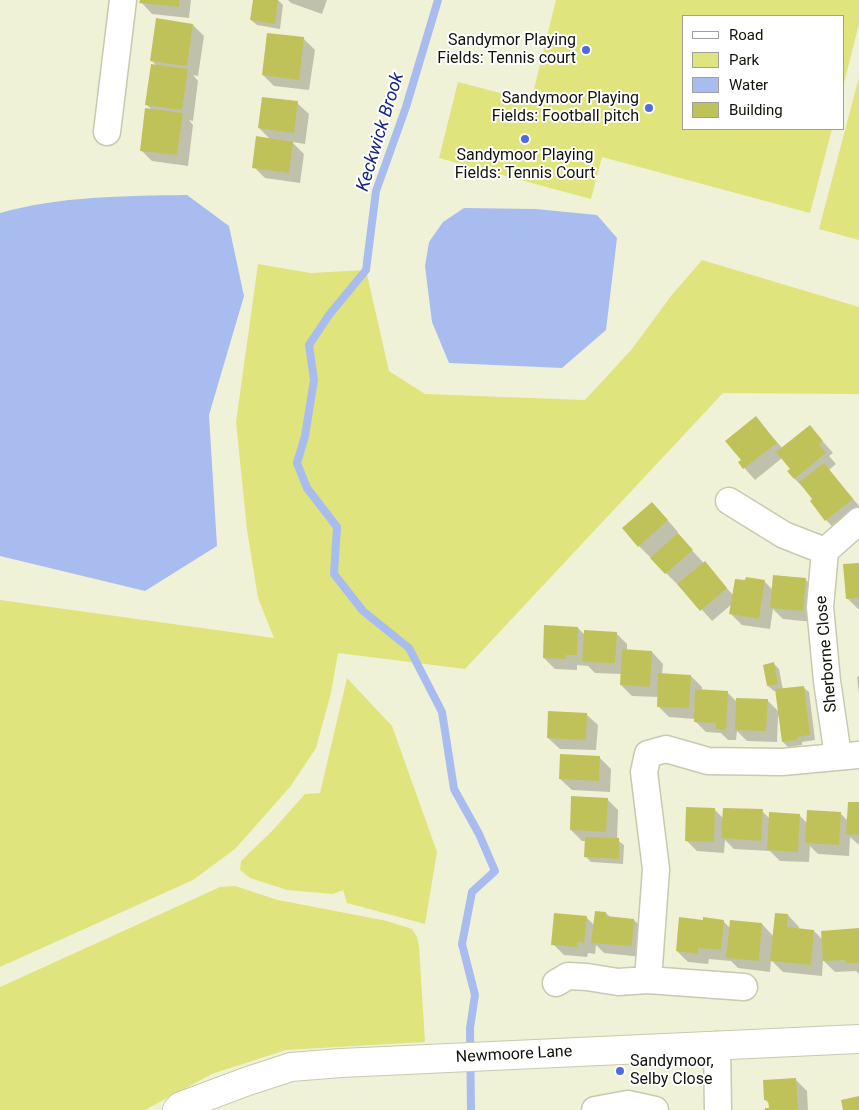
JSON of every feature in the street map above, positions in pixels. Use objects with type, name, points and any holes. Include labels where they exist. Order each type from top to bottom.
[{"type":"street","points":[[107,132],[123,0]]},
{"type":"street","points":[[729,501],[784,535],[826,552],[859,521]]},
{"type":"street","name":"Sherborne Close","points":[[826,552],[820,607],[827,681],[848,755]]},
{"type":"street","points":[[648,980],[656,869],[644,772],[648,754],[666,749],[708,761],[782,762],[848,755]]},
{"type":"street","points":[[556,983],[568,976],[618,982],[648,980],[744,987]]},
{"type":"street","name":"Newmoore Lane","points":[[176,1110],[248,1081],[291,1068],[341,1063],[453,1057],[859,1039]]},
{"type":"street","points":[[717,1046],[718,1110]]},
{"type":"street","points":[[595,1110],[628,1104],[655,1110]]},
{"type":"green space","points":[[556,0],[859,0],[859,24],[844,83],[844,15],[682,15],[682,130],[832,130],[810,213],[602,157],[591,199],[439,158],[458,82],[531,101]]},
{"type":"green space","points":[[859,77],[859,240],[819,229]]},
{"type":"green space","points":[[702,260],[859,307],[859,394],[723,393],[465,669],[338,653],[331,693],[316,748],[290,787],[235,849],[193,880],[0,967],[0,600],[274,638],[258,598],[247,530],[236,422],[258,264],[310,273],[366,270],[389,371],[425,394],[585,400],[632,349],[671,296]]},
{"type":"green space","points":[[347,678],[392,726],[437,852],[425,924],[347,903],[343,890],[333,894],[287,890],[250,878],[240,870],[241,861],[272,831],[305,794],[320,793]]},
{"type":"green space","points":[[235,886],[278,900],[387,921],[412,929],[417,937],[419,946],[425,1042],[286,1050],[212,1074],[145,1110],[0,1110],[0,987],[220,887]]},
{"type":"water","points":[[187,195],[229,226],[244,296],[209,415],[217,546],[145,591],[0,556],[0,213],[23,207],[69,200]]},
{"type":"water","points":[[464,208],[536,209],[597,215],[617,238],[606,330],[562,368],[449,363],[432,322],[425,266],[429,242],[443,222]]},
{"type":"building","points":[[140,0],[179,0],[179,7],[139,3]]},
{"type":"building","points":[[253,0],[278,0],[275,24],[250,20]]},
{"type":"building","points":[[156,18],[193,24],[187,66],[150,61]]},
{"type":"building","points":[[267,33],[304,37],[299,80],[262,75]]},
{"type":"building","points":[[151,64],[188,69],[182,110],[145,105]]},
{"type":"building","points":[[262,97],[298,101],[294,133],[258,128]]},
{"type":"building","points":[[145,108],[183,113],[177,155],[140,151]]},
{"type":"building","points":[[256,136],[293,142],[289,173],[252,168]]},
{"type":"building","points":[[756,416],[777,443],[743,469],[738,462],[741,460],[725,441]]},
{"type":"building","points":[[810,425],[823,441],[819,444],[826,453],[794,479],[787,471],[790,469],[776,452]]},
{"type":"building","points":[[824,463],[853,499],[825,521],[799,482]]},
{"type":"building","points":[[652,502],[668,520],[638,547],[622,528]]},
{"type":"building","points":[[678,533],[693,550],[665,574],[650,558]]},
{"type":"building","points":[[705,561],[727,588],[700,611],[677,584]]},
{"type":"building","points":[[859,563],[859,598],[846,599],[843,564]]},
{"type":"building","points":[[773,575],[806,578],[803,611],[770,608]]},
{"type":"building","points":[[746,577],[765,580],[759,619],[729,614],[735,579],[745,580]]},
{"type":"building","points":[[544,625],[578,627],[577,655],[566,655],[566,659],[543,658]]},
{"type":"building","points":[[584,630],[617,632],[615,663],[582,662]]},
{"type":"building","points":[[622,649],[652,651],[650,687],[620,685]]},
{"type":"building","points":[[774,662],[778,684],[767,686],[763,665]]},
{"type":"building","points":[[658,673],[691,675],[689,708],[657,707]]},
{"type":"building","points":[[804,686],[810,735],[797,737],[797,740],[782,742],[775,689]]},
{"type":"building","points":[[695,689],[728,691],[726,730],[716,729],[716,723],[694,722]]},
{"type":"building","points":[[736,698],[768,699],[766,731],[735,730]]},
{"type":"building","points":[[548,711],[587,713],[586,740],[547,738]]},
{"type":"building","points":[[560,754],[600,756],[599,781],[559,779]]},
{"type":"building","points":[[571,796],[608,798],[606,832],[570,830]]},
{"type":"building","points":[[848,802],[859,802],[859,835],[846,834]]},
{"type":"building","points":[[686,807],[715,808],[714,842],[685,841]]},
{"type":"building","points":[[723,808],[763,809],[761,841],[721,838]]},
{"type":"building","points":[[807,810],[841,812],[839,845],[805,843]]},
{"type":"building","points":[[769,812],[800,814],[798,852],[767,850]]},
{"type":"building","points":[[585,837],[619,838],[619,859],[584,857]]},
{"type":"building","points":[[595,911],[606,912],[606,916],[634,919],[632,946],[591,943]]},
{"type":"building","points":[[554,913],[587,916],[584,943],[577,942],[577,947],[551,945]]},
{"type":"building","points":[[775,913],[788,914],[787,927],[814,930],[811,965],[770,961]]},
{"type":"building","points":[[679,917],[703,920],[703,917],[724,920],[721,950],[698,948],[698,954],[676,951]]},
{"type":"building","points":[[730,920],[762,923],[759,961],[726,958]]},
{"type":"building","points":[[859,928],[859,963],[846,963],[846,960],[823,961],[821,931]]},
{"type":"building","points":[[796,1078],[798,1110],[765,1110],[765,1108],[769,1108],[768,1100],[764,1100],[763,1080]]},
{"type":"building","points":[[859,1096],[859,1110],[843,1110],[841,1100]]},
{"type":"waterway","name":"Keckwick Brook","points":[[438,0],[406,107],[376,191],[366,270],[329,315],[309,345],[314,380],[305,436],[297,463],[307,488],[337,527],[334,574],[363,611],[409,648],[442,712],[454,789],[479,834],[495,871],[472,892],[462,944],[475,995],[470,1028],[471,1110]]},
{"type":"place","name":"Sandymor Playing Fields: Tennis court","points":[[586,50]]},
{"type":"place","name":"Sandymoor Playing Fields: Football pitch","points":[[649,108]]},
{"type":"place","name":"Sandymoor Playing Fields: Tennis Court","points":[[525,139]]},
{"type":"place","name":"Sandymoor, Selby Close","points":[[620,1071]]}]
